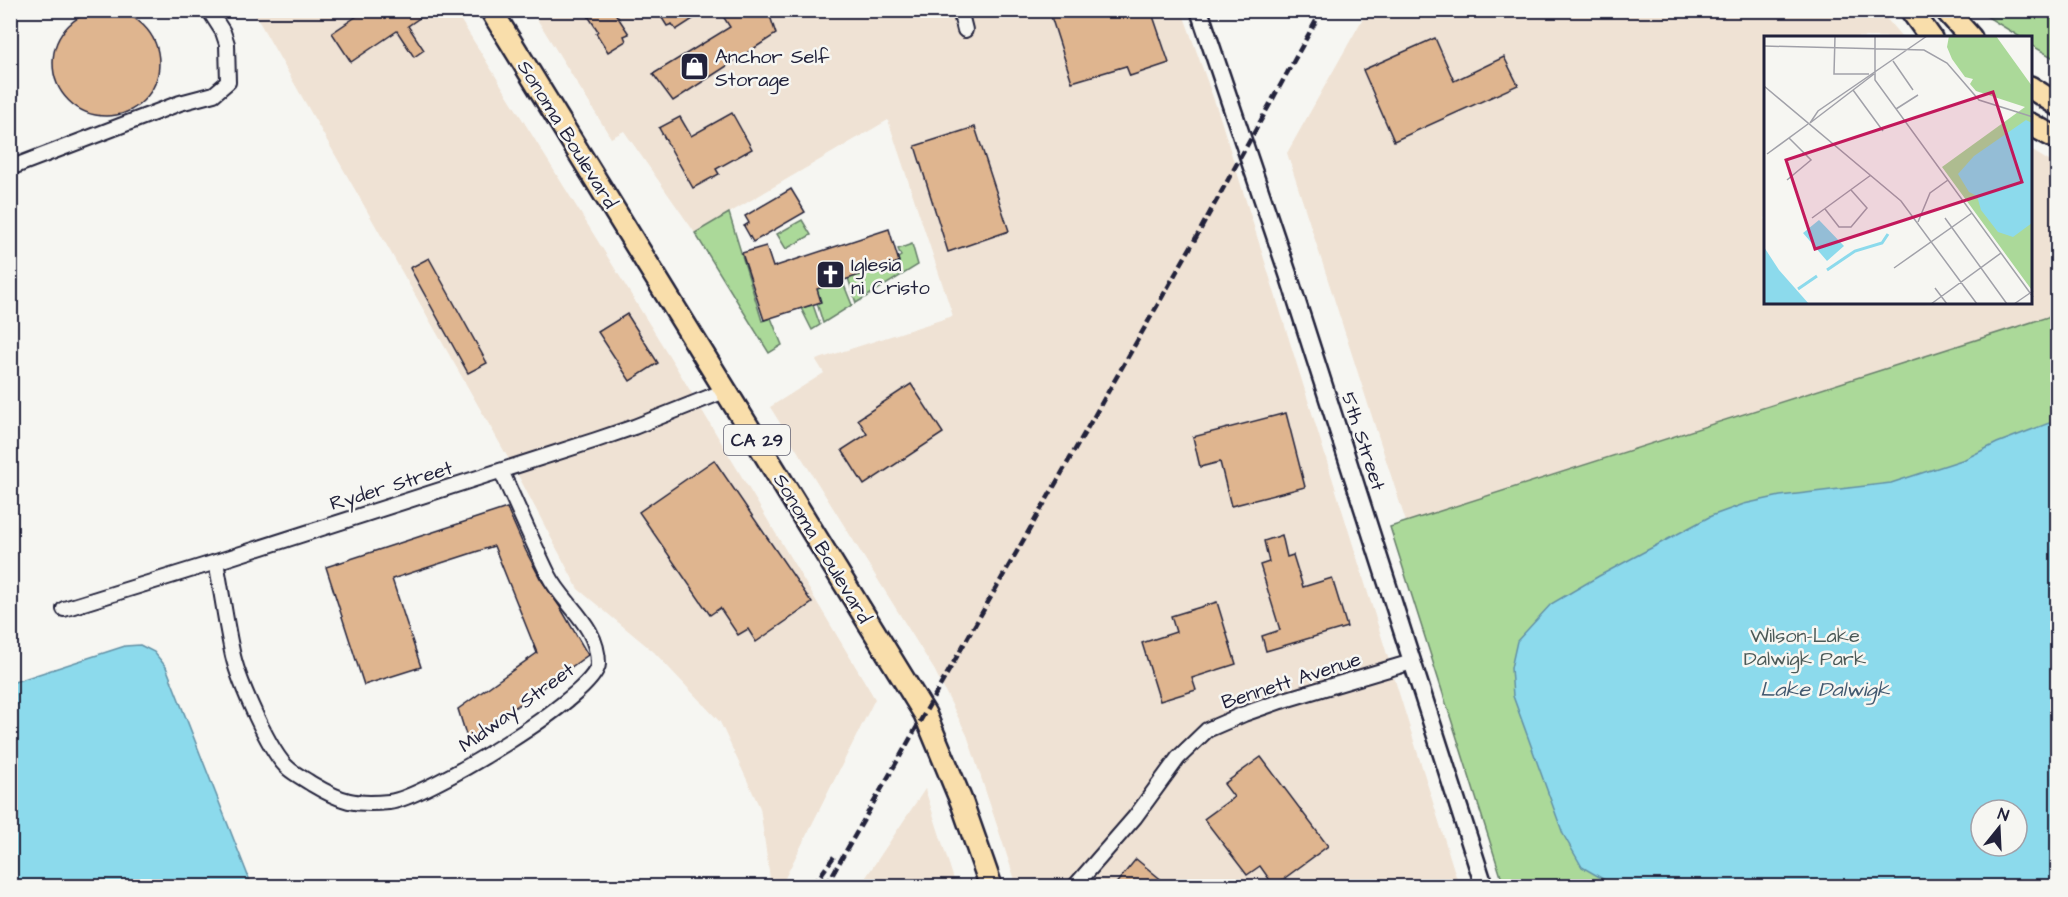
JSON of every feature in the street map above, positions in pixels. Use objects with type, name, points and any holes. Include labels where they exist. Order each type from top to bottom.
[{"type":"main road","name":"Sonoma Boulevard","points":[[491,10],[925,714],[962,803],[990,886]]},
{"type":"main road","points":[[1911,10],[1930,36]]},
{"type":"main road","points":[[1946,10],[1969,36]]},
{"type":"main road","points":[[2032,88],[2058,105]]},
{"type":"main road","points":[[2032,125],[2058,139]]},
{"type":"street","points":[[10,168],[180,103],[213,94],[228,82],[227,44],[223,32],[209,10]]},
{"type":"street","points":[[960,10],[965,30]]},
{"type":"street","name":"5th Street","points":[[1199,10],[1288,274],[1484,886]]},
{"type":"street","name":"Ryder Street","points":[[64,609],[501,471],[634,427],[727,390]]},
{"type":"street","name":"Midway Street","points":[[216,562],[233,659],[265,737],[287,768],[336,798],[355,803],[392,802],[441,781],[497,750],[558,706],[594,675],[598,665],[591,632],[550,577],[501,471]]},
{"type":"street","name":"Bennett Avenue","points":[[1075,886],[1135,817],[1178,758],[1207,730],[1281,701],[1412,662]]},
{"type":"shaded area","points":[[253,11],[455,11],[676,367],[875,699],[781,886],[771,886],[760,808],[720,722],[654,652],[578,589],[519,477]]},
{"type":"shaded area","points":[[532,11],[1182,11],[1219,114],[1459,886],[1017,886],[967,735],[935,671],[770,407],[824,373],[816,360],[953,316],[888,120],[695,233],[624,131],[611,138]]},
{"type":"shaded area","points":[[1367,11],[1880,11],[1901,36],[1764,36],[1764,304],[2032,304],[2032,151],[2057,166],[2057,314],[1406,522],[1287,153]]},
{"type":"shaded area","points":[[925,789],[956,886],[860,886]]},
{"type":"green space","points":[[1978,11],[2057,11],[2057,60],[2032,46],[2032,36],[2018,36]]},
{"type":"green space","points":[[729,213],[762,321],[771,318],[782,345],[769,353],[695,233]]},
{"type":"green space","points":[[802,220],[811,235],[786,249],[777,234]]},
{"type":"green space","points":[[912,244],[918,265],[856,303],[848,278],[899,262],[898,258],[901,256],[898,249]]},
{"type":"green space","points":[[842,280],[852,305],[823,323],[817,303],[817,289]]},
{"type":"green space","points":[[813,305],[820,325],[812,330],[801,308]]},
{"type":"green space","name":"Lake Dalwigk","points":[[2057,314],[2057,886],[1504,886],[1390,527]]},
{"type":"water","name":"Lake Dalwigk","points":[[2057,420],[2057,886],[1615,886],[1582,867],[1563,834],[1513,696],[1511,668],[1517,641],[1551,604],[1711,516],[1744,504],[1780,496],[1891,483],[1965,459],[1997,443]]},
{"type":"water","points":[[140,645],[154,652],[166,667],[252,886],[11,886],[11,683],[125,646]]},
{"type":"building","points":[[106,10],[126,14],[143,26],[155,43],[159,63],[155,83],[143,100],[126,112],[106,116],[86,112],[69,100],[57,83],[53,63],[57,43],[69,26],[86,14]]},
{"type":"building","points":[[366,10],[431,10],[408,26],[424,50],[414,57],[397,31],[351,62],[332,33]]},
{"type":"building","points":[[584,10],[613,10],[629,34],[624,36],[626,41],[608,52]]},
{"type":"building","name":"Anchor Self Storage","points":[[657,10],[707,10],[676,30],[672,24],[667,26]]},
{"type":"building","points":[[719,10],[768,10],[776,34],[673,101],[653,74],[730,27]]},
{"type":"building","points":[[1049,10],[1151,10],[1169,63],[1130,76],[1126,66],[1072,82]]},
{"type":"building","points":[[1435,38],[1454,81],[1504,57],[1518,85],[1394,141],[1363,70]]},
{"type":"building","points":[[732,113],[752,149],[716,169],[719,174],[693,188],[659,128],[680,117],[691,136]]},
{"type":"building","points":[[975,127],[1009,231],[948,252],[915,146]]},
{"type":"building","points":[[791,189],[805,212],[753,242],[744,226],[749,223],[745,216]]},
{"type":"building","points":[[889,229],[899,262],[817,289],[821,302],[764,320],[742,253],[766,246],[773,267]]},
{"type":"building","points":[[429,258],[487,363],[468,373],[410,268]]},
{"type":"building","points":[[627,314],[658,363],[630,381],[598,332]]},
{"type":"building","points":[[911,384],[943,433],[864,485],[842,450],[867,434],[858,419]]},
{"type":"building","points":[[1286,413],[1305,487],[1231,506],[1220,462],[1200,467],[1193,437]]},
{"type":"building","points":[[714,460],[812,603],[756,642],[748,629],[738,635],[720,608],[710,615],[639,512]]},
{"type":"building","points":[[507,508],[540,578],[588,655],[468,741],[458,709],[537,653],[494,546],[392,579],[421,667],[364,685],[326,567]]},
{"type":"building","points":[[1282,535],[1287,557],[1293,555],[1303,587],[1332,578],[1347,627],[1266,651],[1262,636],[1280,630],[1260,565],[1269,562],[1264,541]]},
{"type":"building","points":[[1217,602],[1236,664],[1192,678],[1196,690],[1160,701],[1142,643],[1176,632],[1171,616]]},
{"type":"building","points":[[1261,757],[1328,846],[1274,886],[1260,866],[1247,875],[1204,819],[1234,797],[1224,784]]},
{"type":"building","points":[[1136,859],[1169,886],[1114,886]]},
{"type":"railway","points":[[826,886],[1193,243],[1322,10]]},
{"type":"railway","points":[[813,886],[835,855]]},
{"type":"place","name":"Anchor Self Storage","points":[[694,67]]},
{"type":"place","name":"Iglesia ni Cristo","points":[[830,275]]},
{"type":"park label","name":"Wilson-Lake Dalwigk Park","points":[[1805,646]]}]
